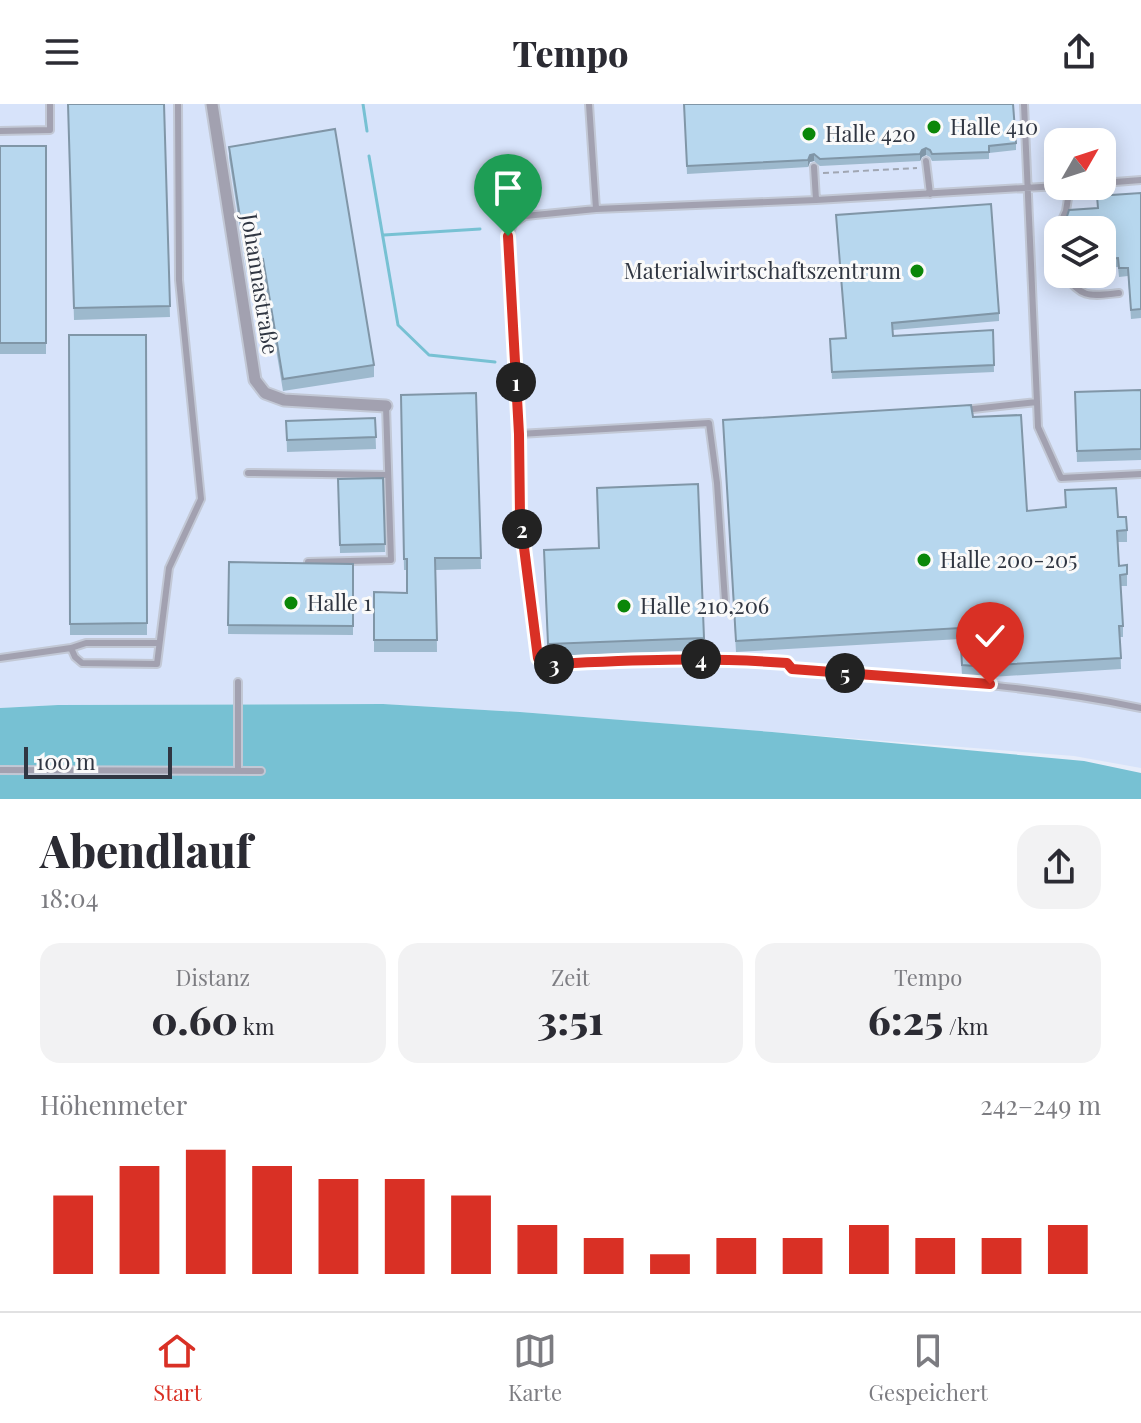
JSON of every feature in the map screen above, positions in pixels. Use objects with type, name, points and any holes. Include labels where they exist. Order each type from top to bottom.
[{"type":"street","name":"Johannastraße","points":[[212,104],[255,380],[265,393],[284,400],[386,406]]},
{"type":"lane","points":[[0,131],[50,130],[50,104]]},
{"type":"lane","points":[[71,648],[82,663],[157,664],[169,568],[201,499],[179,280],[178,104]]},
{"type":"lane","points":[[589,104],[596,209]]},
{"type":"lane","points":[[1024,104],[1038,427],[1061,478],[1141,476]]},
{"type":"lane","points":[[926,164],[930,194]]},
{"type":"lane","points":[[814,170],[816,200]]},
{"type":"lane","points":[[1116,182],[1141,180]]},
{"type":"lane","points":[[1044,186],[596,209],[525,216],[514,223],[508,236],[519,434],[520,516],[538,658],[553,664],[637,659],[730,659],[787,663],[792,669],[990,684],[1141,708]]},
{"type":"lane","points":[[1076,288],[1089,296],[1119,293]]},
{"type":"lane","points":[[955,410],[1037,402]]},
{"type":"lane","points":[[308,562],[391,560],[386,406]]},
{"type":"lane","points":[[519,434],[724,422]]},
{"type":"lane","points":[[709,423],[717,483],[725,601]]},
{"type":"lane","points":[[248,473],[388,475]]},
{"type":"lane","points":[[0,658],[86,643],[159,643]]},
{"type":"lane","points":[[238,682],[238,771]]},
{"type":"lane","points":[[0,770],[261,771]]},
{"type":"path","points":[[814,170],[926,164]]},
{"type":"shaded area","points":[[0,104],[1141,104],[1141,768],[1074,756],[383,704],[0,708]]},
{"type":"water","points":[[383,704],[772,732],[1084,761],[1141,773],[1141,799],[0,799],[0,708]]},
{"type":"building","points":[[68,104],[164,104],[170,306],[74,308]]},
{"type":"building","points":[[684,104],[1013,104],[1016,143],[989,146],[989,152],[932,154],[926,148],[920,154],[820,159],[814,154],[808,160],[687,166]]},
{"type":"building","points":[[335,129],[374,365],[283,379],[263,259],[247,262],[229,147]]},
{"type":"building","points":[[0,146],[46,146],[46,343],[0,343]]},
{"type":"building","points":[[1141,193],[1141,309],[1131,310],[1128,268],[1119,268],[1116,258],[1116,216],[1067,216],[1069,210],[1098,208],[1097,200],[1116,200],[1116,195]]},
{"type":"building","name":"Materialwirtschaftszentrum","points":[[991,204],[999,313],[892,323],[893,336],[993,330],[994,365],[832,372],[830,339],[846,338],[836,215]]},
{"type":"building","points":[[69,335],[146,335],[147,623],[70,624]]},
{"type":"building","points":[[1141,390],[1141,449],[1077,451],[1075,392]]},
{"type":"building","points":[[476,393],[481,558],[435,558],[437,640],[374,640],[374,592],[407,593],[401,395]]},
{"type":"building","name":"Halle 200-205","points":[[971,405],[973,417],[1021,415],[1027,511],[1066,507],[1065,490],[1116,488],[1118,517],[1126,517],[1127,530],[1117,531],[1119,566],[1127,565],[1127,574],[1120,575],[1121,658],[962,665],[960,628],[736,641],[723,420]]},
{"type":"building","points":[[375,418],[376,437],[287,440],[286,421]]},
{"type":"building","points":[[383,478],[385,544],[340,545],[338,479]]},
{"type":"building","name":"Halle 210,206","points":[[698,484],[704,638],[548,644],[544,550],[599,548],[597,488]]},
{"type":"building","name":"Halle 1","points":[[229,562],[353,564],[353,626],[228,625]]},
{"type":"waterway","points":[[363,104],[367,131]]},
{"type":"waterway","points":[[369,156],[398,325],[429,355],[495,362]]},
{"type":"waterway","points":[[384,235],[480,229]]},
{"type":"place","name":"Halle 410","points":[[934,127]]},
{"type":"place","name":"Halle 420","points":[[809,134]]},
{"type":"place","name":"Materialwirtschaftszentrum","points":[[917,271]]},
{"type":"place","name":"Halle 200-205","points":[[924,560]]},
{"type":"place","name":"Halle 1","points":[[291,603]]},
{"type":"place","name":"Halle 210,206","points":[[624,606]]},
{"type":"route","points":[[508,236],[519,434],[520,516],[538,658],[553,664],[637,659],[730,659],[787,663],[792,669],[990,684]]}]
